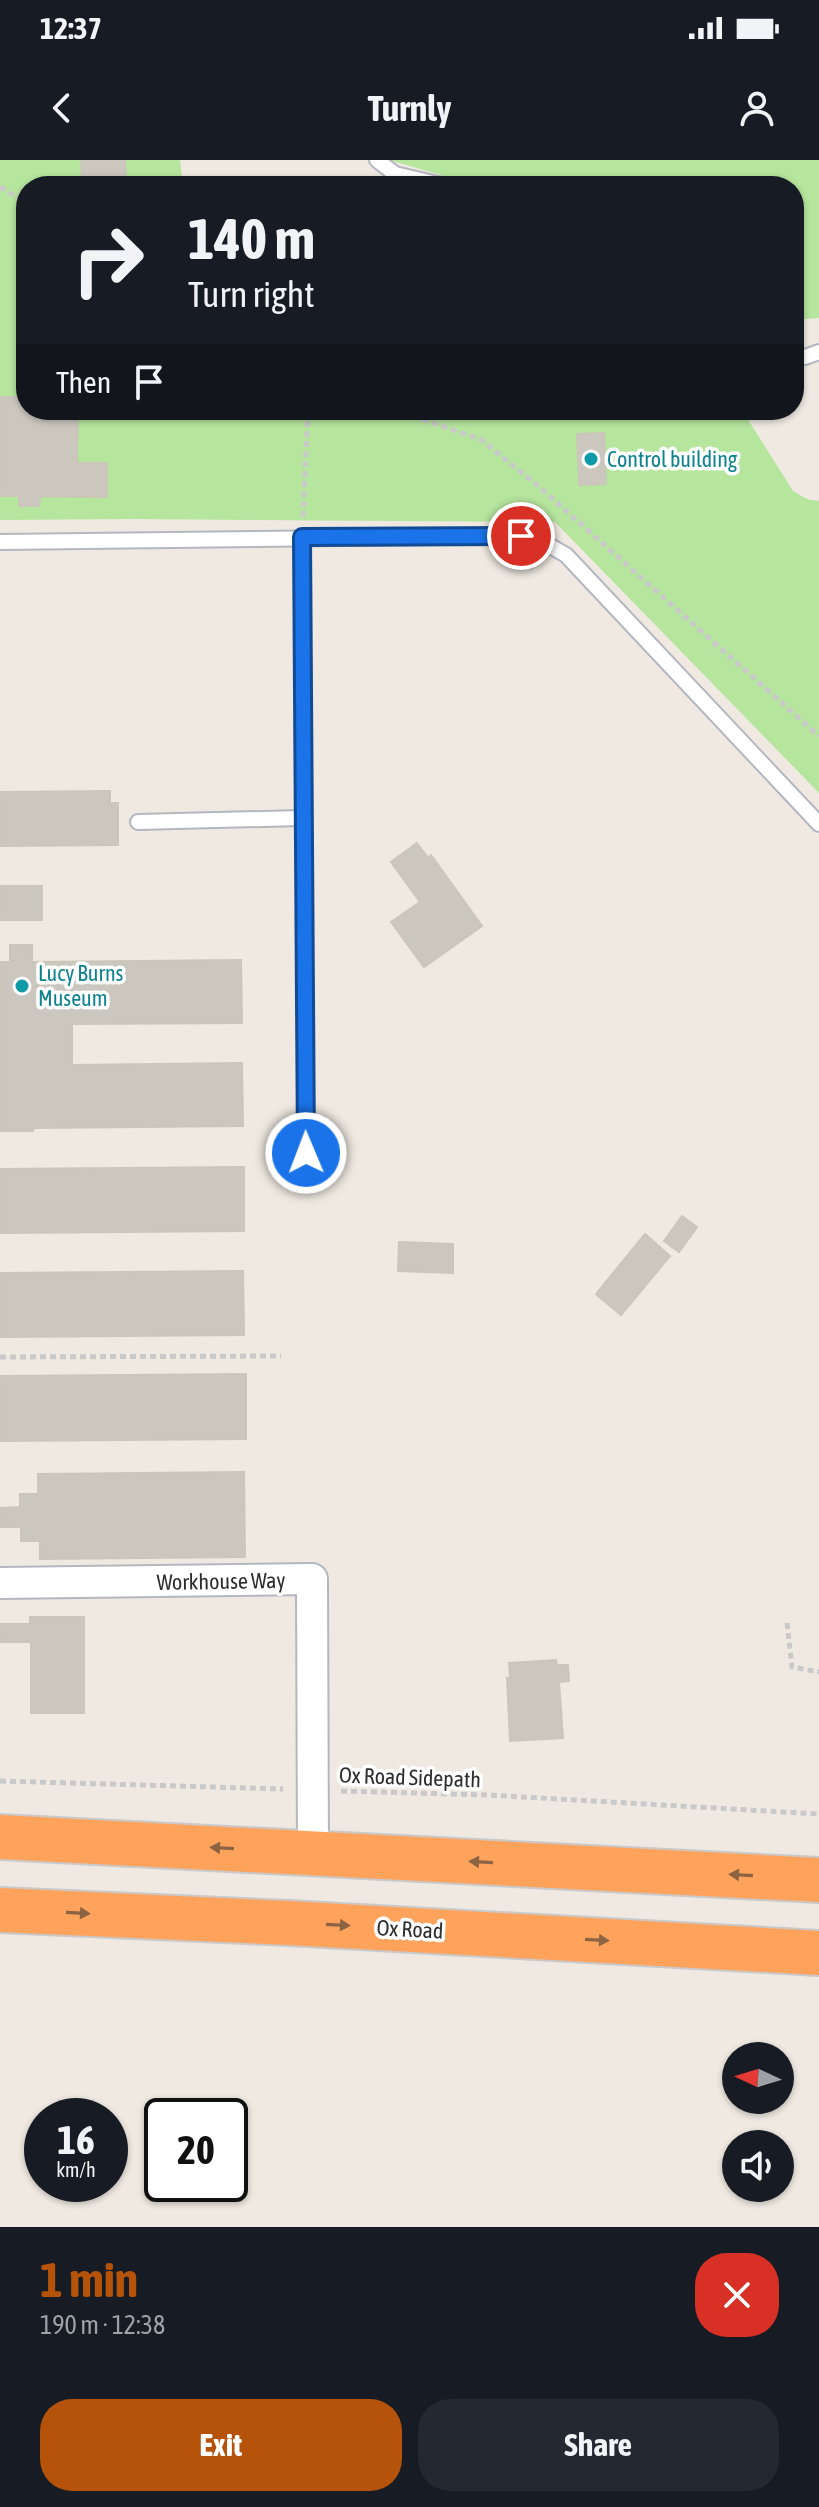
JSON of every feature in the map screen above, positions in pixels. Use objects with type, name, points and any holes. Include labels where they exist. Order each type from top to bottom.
[{"type":"highway","points":[[0,1837],[819,1880]]},
{"type":"highway","name":"Ox Road","points":[[0,1910],[305,1923],[819,1953]]},
{"type":"street","name":"Workhouse Way","points":[[0,1583],[312,1579],[313,1853]]},
{"type":"lane","points":[[377,160],[395,174],[404,176]]},
{"type":"lane","points":[[0,542],[521,536],[545,543],[566,555],[819,824]]},
{"type":"lane","points":[[302,537],[306,1153]]},
{"type":"lane","points":[[138,822],[302,818]]},
{"type":"path","points":[[302,537],[308,420]]},
{"type":"path","points":[[424,420],[480,439],[537,485],[819,736]]},
{"type":"path","points":[[0,1357],[281,1356]]},
{"type":"path","points":[[787,1623],[792,1667],[819,1672]]},
{"type":"path","name":"Ox Road Sidepath","points":[[0,1781],[488,1795],[819,1814]]},
{"type":"green space","points":[[0,160],[180,160],[182,176],[16,176],[16,420],[748,420],[793,491],[807,499],[819,501],[819,793],[555,522],[0,520]]},
{"type":"green space","points":[[389,160],[819,160],[819,318],[804,319],[804,176],[441,175]]},
{"type":"building","points":[[81,160],[125,160],[126,176],[82,176]]},
{"type":"building","points":[[0,397],[16,397],[16,420],[78,420],[77,463],[107,463],[107,497],[40,496],[39,506],[19,506],[19,496],[0,496]]},
{"type":"building","name":"Control building","points":[[604,433],[606,484],[579,485],[577,434]]},
{"type":"building","points":[[110,791],[110,803],[118,803],[118,845],[0,846],[0,792]]},
{"type":"building","points":[[417,843],[428,858],[431,855],[482,926],[424,967],[391,922],[420,902],[391,862]]},
{"type":"building","points":[[0,886],[42,886],[42,920],[0,920]]},
{"type":"building","points":[[10,945],[32,945],[32,962],[241,960],[242,1023],[72,1024],[72,1065],[242,1063],[243,1126],[0,1131],[0,962],[10,962]]},
{"type":"building","points":[[244,1167],[244,1231],[0,1233],[0,1169]]},
{"type":"building","points":[[682,1216],[697,1227],[679,1252],[664,1241]]},
{"type":"building","points":[[645,1234],[670,1256],[621,1315],[596,1294]]},
{"type":"building","points":[[399,1242],[453,1244],[453,1273],[398,1271]]},
{"type":"building","points":[[243,1271],[244,1335],[0,1337],[0,1273]]},
{"type":"building","points":[[246,1374],[246,1439],[0,1441],[0,1376]]},
{"type":"building","points":[[244,1472],[245,1557],[40,1559],[40,1541],[21,1541],[21,1527],[0,1527],[0,1508],[20,1507],[20,1494],[38,1494],[38,1474]]},
{"type":"building","points":[[30,1617],[84,1617],[84,1713],[31,1713],[31,1642],[0,1642],[0,1624],[30,1624]]},
{"type":"building","points":[[556,1660],[557,1665],[568,1665],[569,1681],[559,1682],[563,1738],[510,1741],[509,1663]]},
{"type":"place","name":"Control building","points":[[591,459]]},
{"type":"place","name":"Lucy Burns Museum","points":[[22,986]]},
{"type":"route","points":[[306,1153],[302,537],[521,536]]}]
